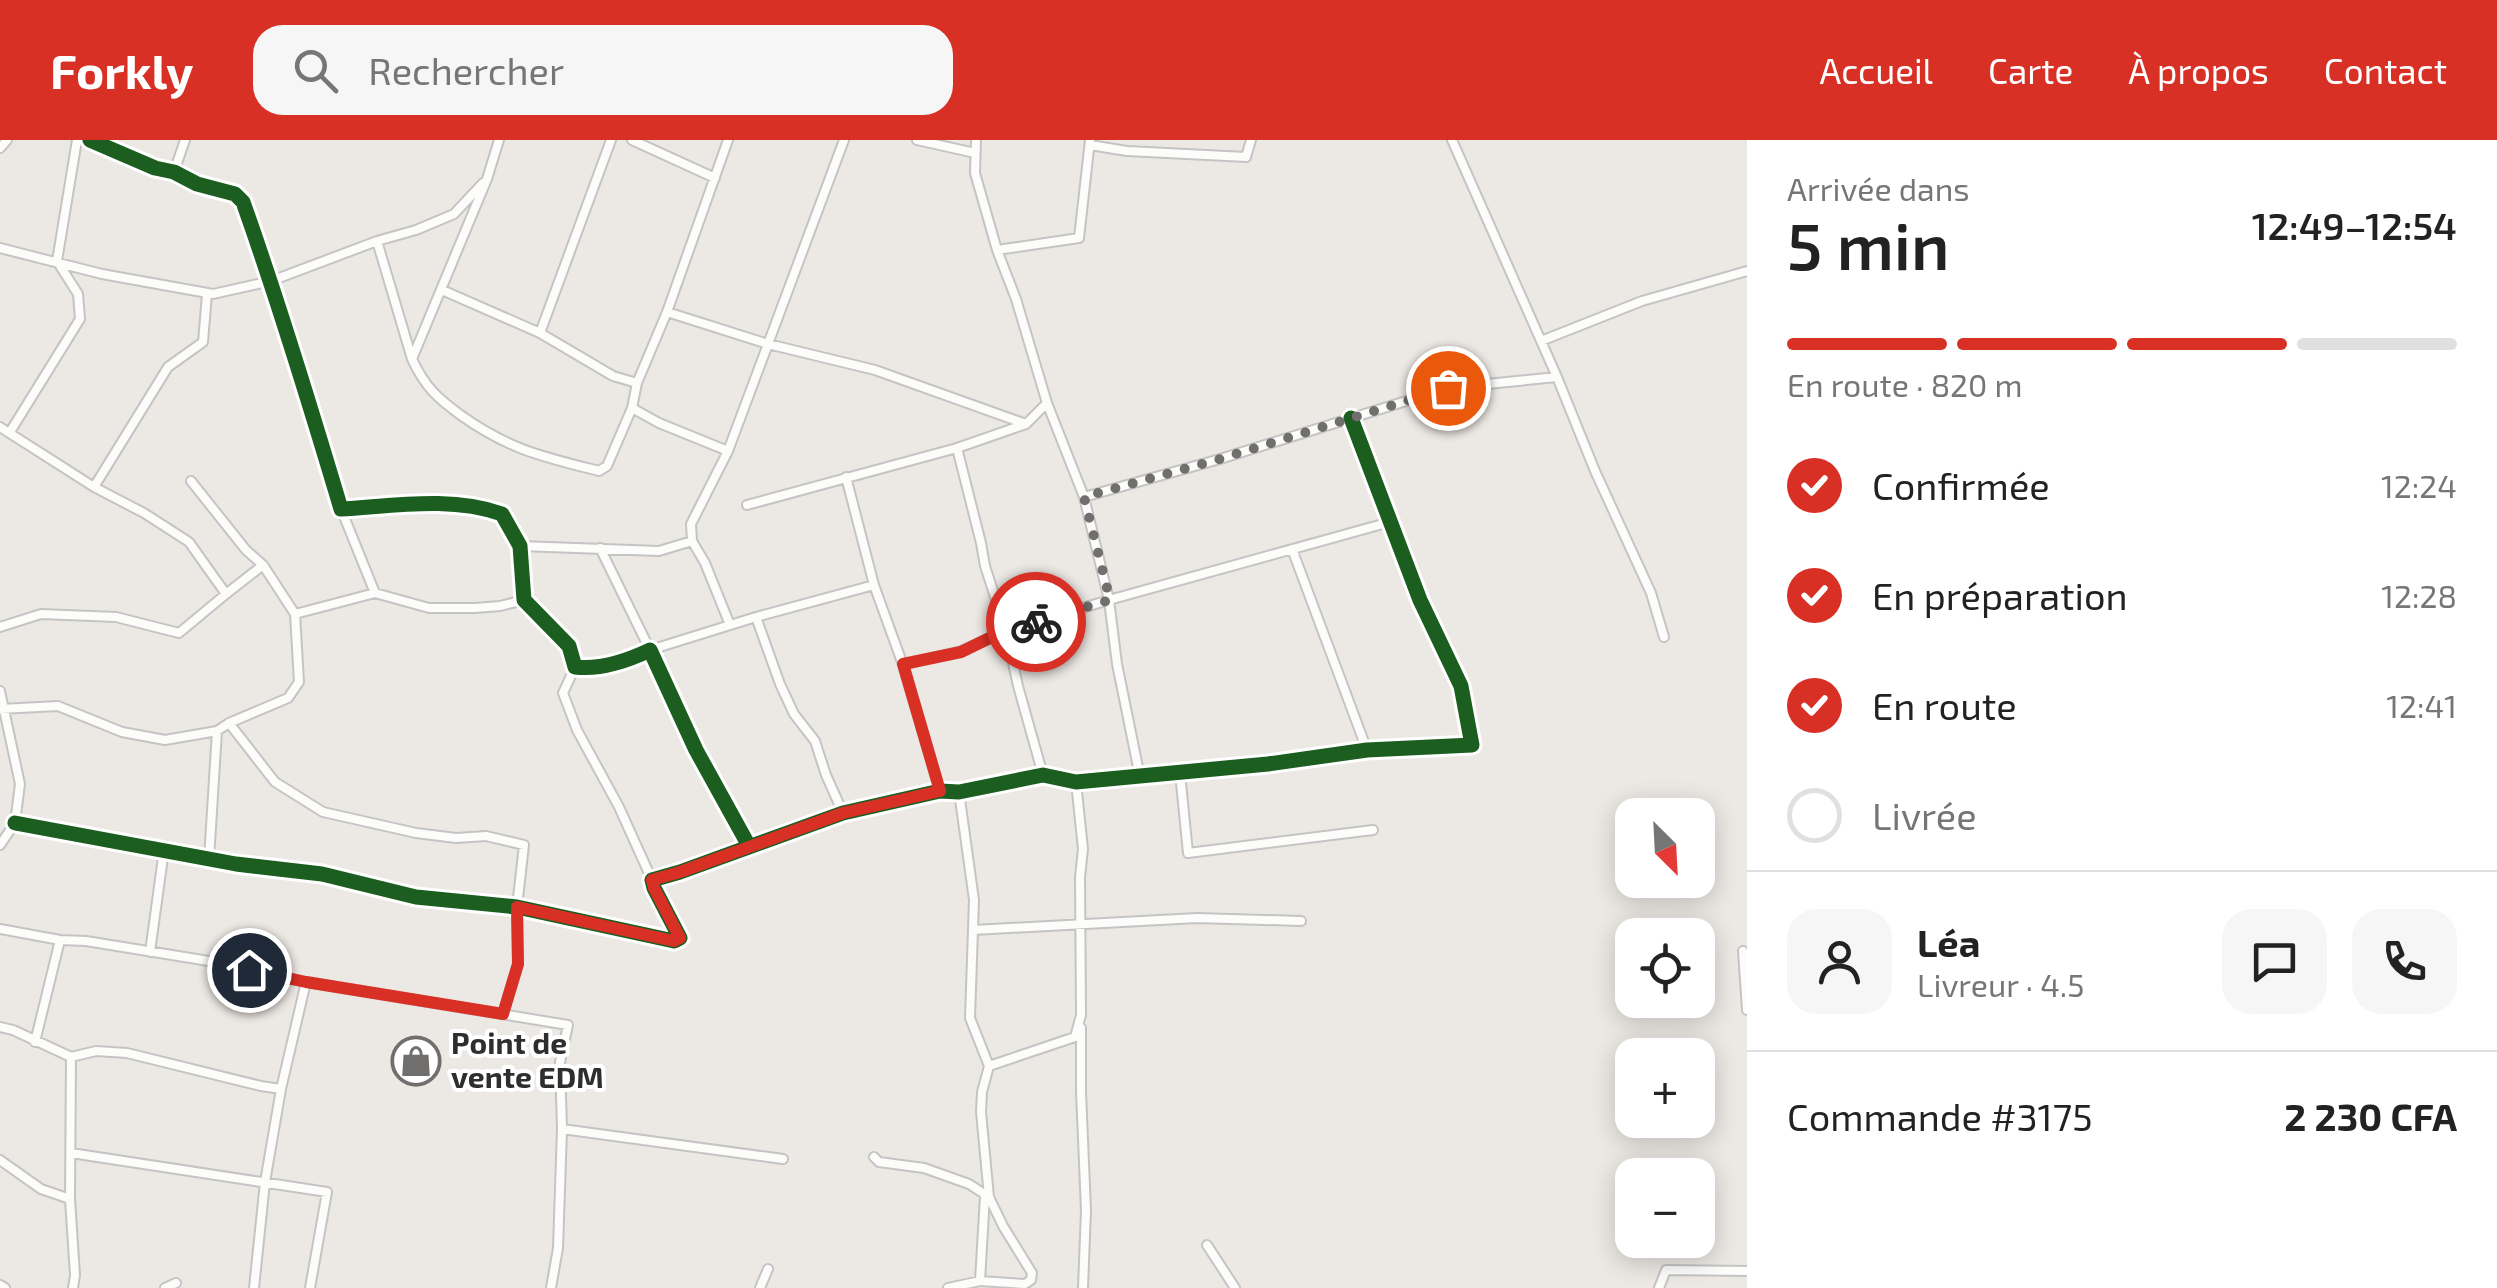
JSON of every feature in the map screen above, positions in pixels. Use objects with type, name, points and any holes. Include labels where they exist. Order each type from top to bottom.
[{"type":"street","points":[[0,148],[6,140]]},
{"type":"street","points":[[10,432],[80,319],[78,294],[58,261],[77,140]]},
{"type":"street","points":[[90,140],[154,168],[235,194],[243,202],[296,356],[341,509],[375,592]]},
{"type":"street","points":[[174,172],[185,140]]},
{"type":"street","points":[[412,359],[487,179],[499,140]]},
{"type":"street","points":[[540,333],[610,140]]},
{"type":"street","points":[[632,140],[714,178]]},
{"type":"street","points":[[377,241],[412,359],[434,396],[490,436],[526,452],[599,471],[607,466],[632,408],[636,383],[667,312],[728,140]]},
{"type":"street","points":[[730,625],[692,541],[691,524],[728,452],[844,140]]},
{"type":"street","points":[[917,140],[975,152]]},
{"type":"street","points":[[976,140],[975,173],[997,250],[1047,404],[1084,497],[1110,600],[1117,664],[1140,777]]},
{"type":"street","points":[[1128,150],[1131,140]]},
{"type":"street","points":[[997,250],[1079,238],[1090,142],[1128,150],[1246,158],[1251,140]]},
{"type":"street","points":[[1452,140],[1651,593],[1664,637]]},
{"type":"street","points":[[0,248],[102,274],[213,294],[271,281],[416,230],[454,214],[487,179]]},
{"type":"street","points":[[1541,341],[1642,301],[1747,271]]},
{"type":"street","points":[[442,290],[540,333],[613,376],[636,383]]},
{"type":"street","points":[[94,487],[168,367],[203,342],[207,294]]},
{"type":"street","points":[[667,312],[768,344],[875,370],[1026,424]]},
{"type":"street","points":[[1084,497],[1448,388],[1557,377]]},
{"type":"street","points":[[747,505],[957,448],[1026,424],[1047,404]]},
{"type":"street","points":[[632,408],[728,452]]},
{"type":"street","points":[[652,880],[843,813],[940,791],[959,792],[1044,775],[1076,782],[1367,750],[1472,746],[1461,686],[1420,600],[1350,418]]},
{"type":"street","points":[[0,427],[189,542],[226,594]]},
{"type":"street","points":[[957,448],[985,566],[1044,775]]},
{"type":"street","points":[[846,477],[874,585],[903,664],[940,791]]},
{"type":"street","points":[[2,709],[58,706],[122,732],[165,740],[216,731],[288,698],[299,682],[295,614],[263,565],[246,550],[191,481]]},
{"type":"street","points":[[15,823],[210,859],[322,874],[416,896],[517,907],[674,941],[680,938],[619,808],[577,730],[563,694],[575,667],[569,646],[524,600],[520,546],[502,514],[485,508],[439,504],[341,509]]},
{"type":"street","points":[[903,664],[961,652],[1006,630],[1390,522]]},
{"type":"street","points":[[520,546],[660,551],[692,541]]},
{"type":"street","points":[[600,548],[696,750],[749,846]]},
{"type":"street","points":[[1292,549],[1367,750]]},
{"type":"street","points":[[0,627],[40,614],[116,617],[180,634],[263,565]]},
{"type":"street","points":[[575,667],[590,669],[612,664],[756,617],[874,585]]},
{"type":"street","points":[[295,614],[375,592],[430,608],[488,607],[524,600]]},
{"type":"street","points":[[756,617],[780,684],[794,714],[816,741],[843,813]]},
{"type":"street","points":[[0,691],[20,784],[15,823],[1,840]]},
{"type":"street","points":[[229,724],[275,782],[323,812],[416,833],[456,838],[486,836],[524,845],[517,907],[518,964],[503,1014]]},
{"type":"street","points":[[210,859],[216,731]]},
{"type":"street","points":[[1180,773],[1188,853],[1373,830]]},
{"type":"street","points":[[1076,782],[1083,849],[1083,1288]]},
{"type":"street","points":[[959,792],[974,900],[970,1018],[989,1066],[981,1112],[987,1197],[980,1282]]},
{"type":"street","points":[[150,952],[164,850]]},
{"type":"street","points":[[973,930],[1196,918],[1301,921]]},
{"type":"street","points":[[0,928],[568,1025],[560,1062],[558,1248],[551,1288]]},
{"type":"street","points":[[36,1042],[60,940]]},
{"type":"street","points":[[1743,951],[1747,1010]]},
{"type":"street","points":[[254,1288],[265,1182],[306,982]]},
{"type":"street","points":[[989,1066],[1075,1037],[1081,1015]]},
{"type":"street","points":[[0,1026],[71,1057],[96,1051],[127,1052],[282,1089]]},
{"type":"street","points":[[71,1057],[73,1288]]},
{"type":"street","points":[[562,1129],[783,1159]]},
{"type":"street","points":[[71,1153],[327,1192],[310,1288]]},
{"type":"street","points":[[874,1158],[924,1168],[969,1184],[987,1197],[1032,1273],[1025,1284],[980,1282],[948,1288]]},
{"type":"street","points":[[0,1160],[41,1190],[70,1199]]},
{"type":"street","points":[[1207,1246],[1236,1288]]},
{"type":"street","points":[[760,1288],[768,1269]]},
{"type":"street","points":[[1660,1288],[1666,1270],[1747,1271]]},
{"type":"street","points":[[165,1288],[176,1283]]},
{"type":"cycle path","points":[[90,140],[197,184],[235,194],[243,202],[341,509],[443,504],[502,514],[520,546],[524,600],[569,646],[575,667],[614,664],[650,650],[696,750],[749,846]]},
{"type":"cycle path","points":[[15,823],[236,864],[322,874],[416,897],[517,907],[674,941],[680,938],[652,880],[843,813],[940,791],[959,792],[1043,775],[1076,782],[1268,764],[1367,750],[1472,745],[1461,686],[1420,600],[1351,418]]},
{"type":"way so far","points":[[1036,622],[1110,600],[1084,497],[1448,388]]},
{"type":"place","name":"Point de vente EDM","points":[[416,1061]]},
{"type":"route","points":[[249,970],[503,1014],[518,964],[517,907],[674,941],[680,938],[652,880],[843,813],[940,791],[903,664],[961,652],[1006,630],[1036,622]]}]
